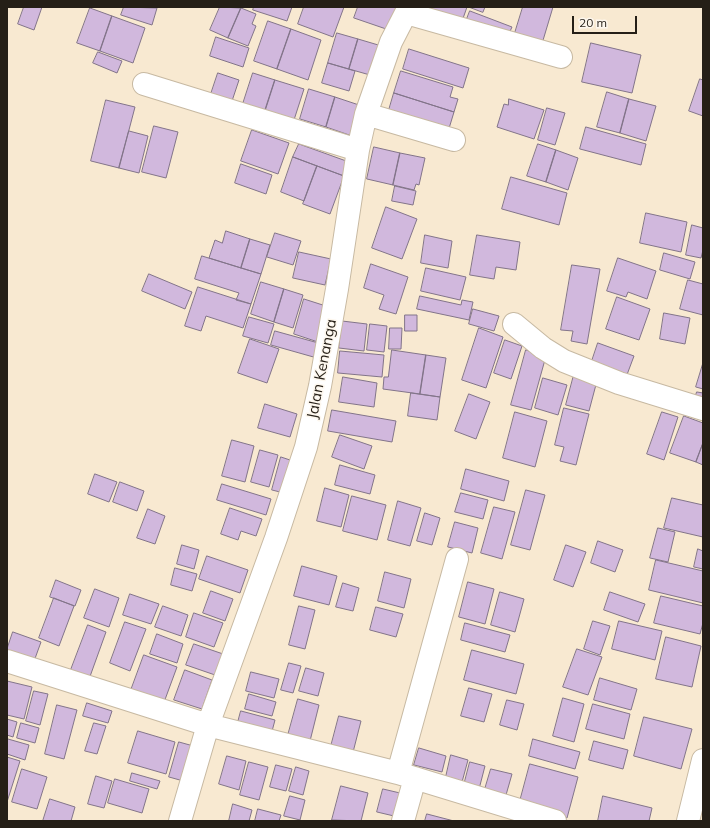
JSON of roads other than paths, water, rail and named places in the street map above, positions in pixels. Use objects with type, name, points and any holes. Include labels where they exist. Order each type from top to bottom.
[{"type":"main road","points":[[407,10],[562,57]]},
{"type":"main road","name":"Jalan Kenanga","points":[[180,821],[208,725],[276,538],[306,447],[320,386],[337,289],[358,150],[366,114],[391,42],[407,10]]},
{"type":"main road","points":[[144,84],[358,150]]},
{"type":"main road","points":[[366,114],[454,140]]},
{"type":"main road","points":[[514,324],[543,348],[564,361],[619,382],[703,409]]},
{"type":"main road","points":[[403,821],[406,776],[457,560]]},
{"type":"main road","points":[[7,661],[208,725],[406,776],[555,821]]},
{"type":"main road","points":[[688,821],[703,760]]}]
